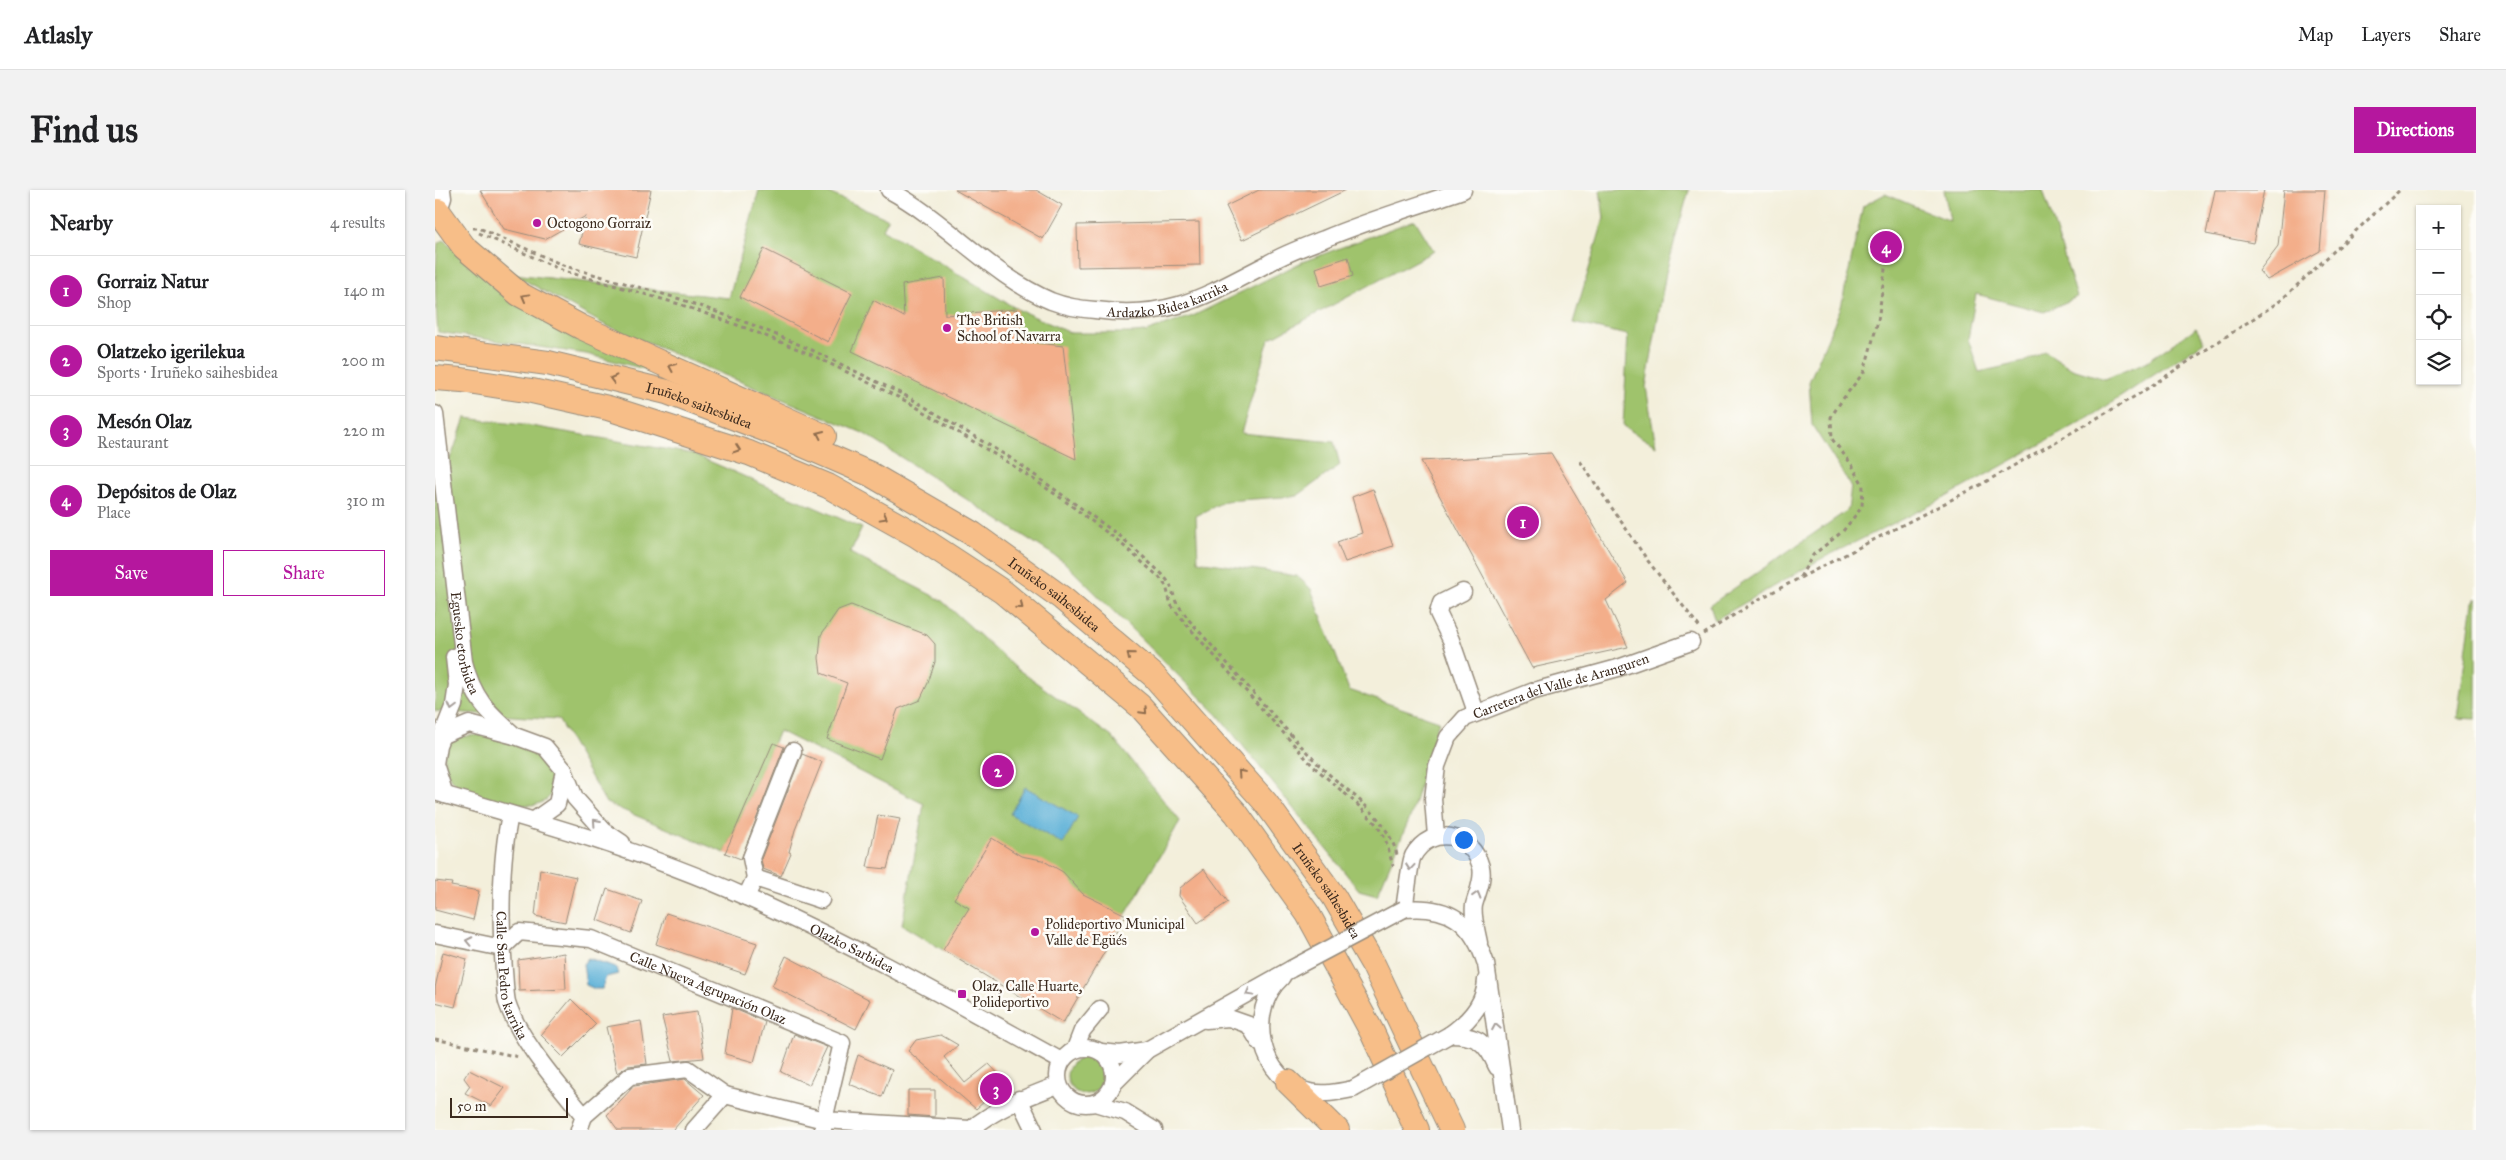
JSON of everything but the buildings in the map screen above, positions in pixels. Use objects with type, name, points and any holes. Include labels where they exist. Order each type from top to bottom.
[{"type":"highway","points":[[439,208],[464,247],[526,298],[581,327],[850,448],[980,526],[1062,598]]},
{"type":"highway","name":"Iruñeko saihesbidea","points":[[435,348],[548,363],[667,392],[785,437],[870,474],[965,529],[1062,598],[1153,675],[1266,803],[1333,897],[1374,966],[1452,1130]]},
{"type":"highway","name":"Iruñeko saihesbidea","points":[[435,378],[462,380],[532,391],[608,408],[749,453],[828,486],[917,535],[1003,592],[1139,706],[1235,813],[1308,914],[1372,1032],[1417,1130]]},
{"type":"highway","points":[[435,392],[489,398],[622,424],[701,437]]},
{"type":"highway","points":[[1266,803],[1318,864],[1374,950],[1396,989],[1463,1130]]},
{"type":"highway","points":[[1289,1082],[1337,1130]]},
{"type":"street","name":"Ardazko Bidea karrika","points":[[889,190],[931,217],[994,267],[1052,301],[1119,314],[1155,311],[1188,304],[1219,290],[1271,262],[1327,237],[1463,190]]},
{"type":"street","name":"Eguesko etorbidea","points":[[435,414],[469,685],[489,713],[515,736]]},
{"type":"street","name":"Eguesko etorbidea","points":[[435,485],[456,674],[454,705],[439,742]]},
{"type":"street","points":[[1463,592],[1441,602],[1438,613],[1451,640],[1476,712]]},
{"type":"street","name":"Carretera del Valle de Aranguren","points":[[1436,836],[1433,799],[1437,766],[1448,737],[1465,718],[1476,712],[1534,691],[1618,668],[1698,638]]},
{"type":"street","points":[[469,724],[515,736],[545,747],[565,770],[557,804],[533,820],[509,815],[440,793],[435,764],[439,742],[469,724]]},
{"type":"street","points":[[746,897],[755,878],[751,858],[793,752]]},
{"type":"street","name":"Olazko Sarbidea","points":[[565,770],[575,798],[604,831],[634,852]]},
{"type":"street","name":"Calle San Pedro karrika","points":[[509,815],[504,862],[502,948],[507,1002],[541,1062],[581,1123],[630,1076],[688,1069],[725,1095]]},
{"type":"street","name":"Olazko Sarbidea","points":[[533,820],[634,852],[746,897],[905,974],[1061,1061]]},
{"type":"street","points":[[1404,909],[1411,858],[1420,844],[1436,836],[1457,837],[1471,848],[1481,868],[1480,891],[1474,906],[1479,943],[1486,964],[1500,1050],[1501,1076],[1510,1130]]},
{"type":"street","points":[[755,878],[821,900]]},
{"type":"street","points":[[1095,1103],[1109,1092],[1113,1084],[1147,1050],[1291,969],[1404,909],[1426,907],[1447,913],[1465,925],[1479,943]]},
{"type":"street","name":"Calle Nueva Agrupación Olaz","points":[[502,948],[519,932],[591,939],[843,1043],[823,1125]]},
{"type":"street","points":[[435,934],[502,948]]},
{"type":"street","points":[[1199,1021],[1229,1018],[1249,1025],[1273,1066],[1289,1082],[1309,1092],[1331,1094],[1353,1089],[1464,1025],[1478,1008],[1486,986],[1486,964]]},
{"type":"street","points":[[1263,1047],[1259,1025],[1264,1003],[1275,984],[1291,969]]},
{"type":"street","points":[[1125,1112],[1113,1084],[1113,1066],[1097,1050],[1091,1034],[1100,1009],[1082,1031],[1075,1049],[1061,1061],[1058,1069],[1058,1085],[1063,1093],[1077,1104],[1095,1103],[1125,1112],[1154,1130]]},
{"type":"street","points":[[1449,1035],[1461,1035],[1481,1040],[1491,1053],[1501,1076]]},
{"type":"street","points":[[1075,1049],[1120,1054],[1147,1050]]},
{"type":"street","points":[[694,1130],[725,1095],[823,1125],[970,1130],[989,1116],[1019,1099],[1058,1085]]},
{"type":"street","points":[[1019,1099],[1034,1130]]},
{"type":"path","points":[[1580,461],[1698,638],[1761,598],[1980,485],[2139,394],[2280,301],[2400,190]]},
{"type":"path","points":[[457,237],[474,227],[479,228],[565,266],[680,300],[771,333],[910,398],[1012,459],[1063,494],[1157,568],[1170,584],[1176,602],[1202,635],[1317,763],[1379,821],[1389,836],[1398,858]]},
{"type":"path","points":[[457,237],[478,232],[564,271],[679,304],[788,344],[908,402],[1029,476],[1110,535],[1159,577],[1166,586],[1171,605],[1185,623],[1313,766],[1357,804],[1376,824],[1391,853],[1394,872]]},
{"type":"path","points":[[1799,577],[1813,555],[1843,531],[1863,507],[1863,485],[1852,465],[1832,440],[1831,416],[1864,372],[1878,321],[1886,262]]},
{"type":"path","points":[[435,1039],[541,1062]]},
{"type":"green space","points":[[759,190],[822,190],[888,219],[883,229],[1017,309],[1071,333],[1145,332],[1193,316],[1302,262],[1415,220],[1434,251],[1269,339],[1241,433],[1334,442],[1340,465],[1297,496],[1225,501],[1196,516],[1198,561],[1297,576],[1311,589],[1349,690],[1439,721],[1411,815],[1377,895],[1359,890],[1218,715],[1063,561],[863,433],[605,325],[513,274],[729,298]]},
{"type":"green space","points":[[1600,190],[1689,190],[1666,272],[1646,387],[1656,446],[1623,426],[1628,335],[1573,323],[1604,218]]},
{"type":"green space","points":[[1944,190],[2043,190],[2077,297],[2044,312],[1976,294],[1968,339],[1979,372],[2024,362],[2045,351],[2072,369],[2105,379],[2146,362],[2196,328],[2204,342],[2090,417],[1937,502],[1821,559],[1715,620],[1710,605],[1848,510],[1851,486],[1812,425],[1809,382],[1841,307],[1863,206],[1885,194],[1950,221]]},
{"type":"green space","points":[[444,240],[465,258],[668,375],[586,354],[438,332],[436,299],[437,254],[438,243]]},
{"type":"green space","points":[[465,418],[531,426],[693,454],[862,528],[850,553],[941,600],[1016,668],[1112,737],[1180,821],[1063,1023],[902,925],[924,804],[779,731],[725,853],[606,803],[558,719],[435,711],[435,487],[453,452]]},
{"type":"green space","points":[[2476,598],[2476,719],[2457,718],[2473,602]]},
{"type":"green space","points":[[478,735],[505,740],[523,746],[546,759],[554,771],[555,778],[555,785],[549,797],[537,804],[516,804],[488,798],[458,786],[453,782],[448,774],[444,758],[446,747],[455,739]]},
{"type":"green space","points":[[1085,1058],[1098,1063],[1103,1076],[1098,1089],[1085,1094],[1072,1089],[1067,1076],[1072,1063]]},
{"type":"water","points":[[1025,787],[1078,817],[1063,844],[1010,814]]},
{"type":"water","points":[[588,958],[616,967],[618,974],[606,977],[602,989],[595,989],[586,985],[583,964]]},
{"type":"place","name":"Octogono Gorraiz","points":[[537,223]]},
{"type":"place","name":"Depósitos de Olaz","points":[[1886,247]]},
{"type":"place","name":"The British School of Navarra","points":[[947,328]]},
{"type":"place","name":"Gorraiz Natur","points":[[1523,522]]},
{"type":"place","name":"Olatzeko igerilekua","points":[[998,771]]},
{"type":"place","name":"Polideportivo Municipal Valle de Egüés","points":[[1035,932]]},
{"type":"place","name":"Olaz, Calle Huarte, Polideportivo","points":[[962,994]]},
{"type":"place","name":"Mesón Olaz","points":[[996,1089]]}]
